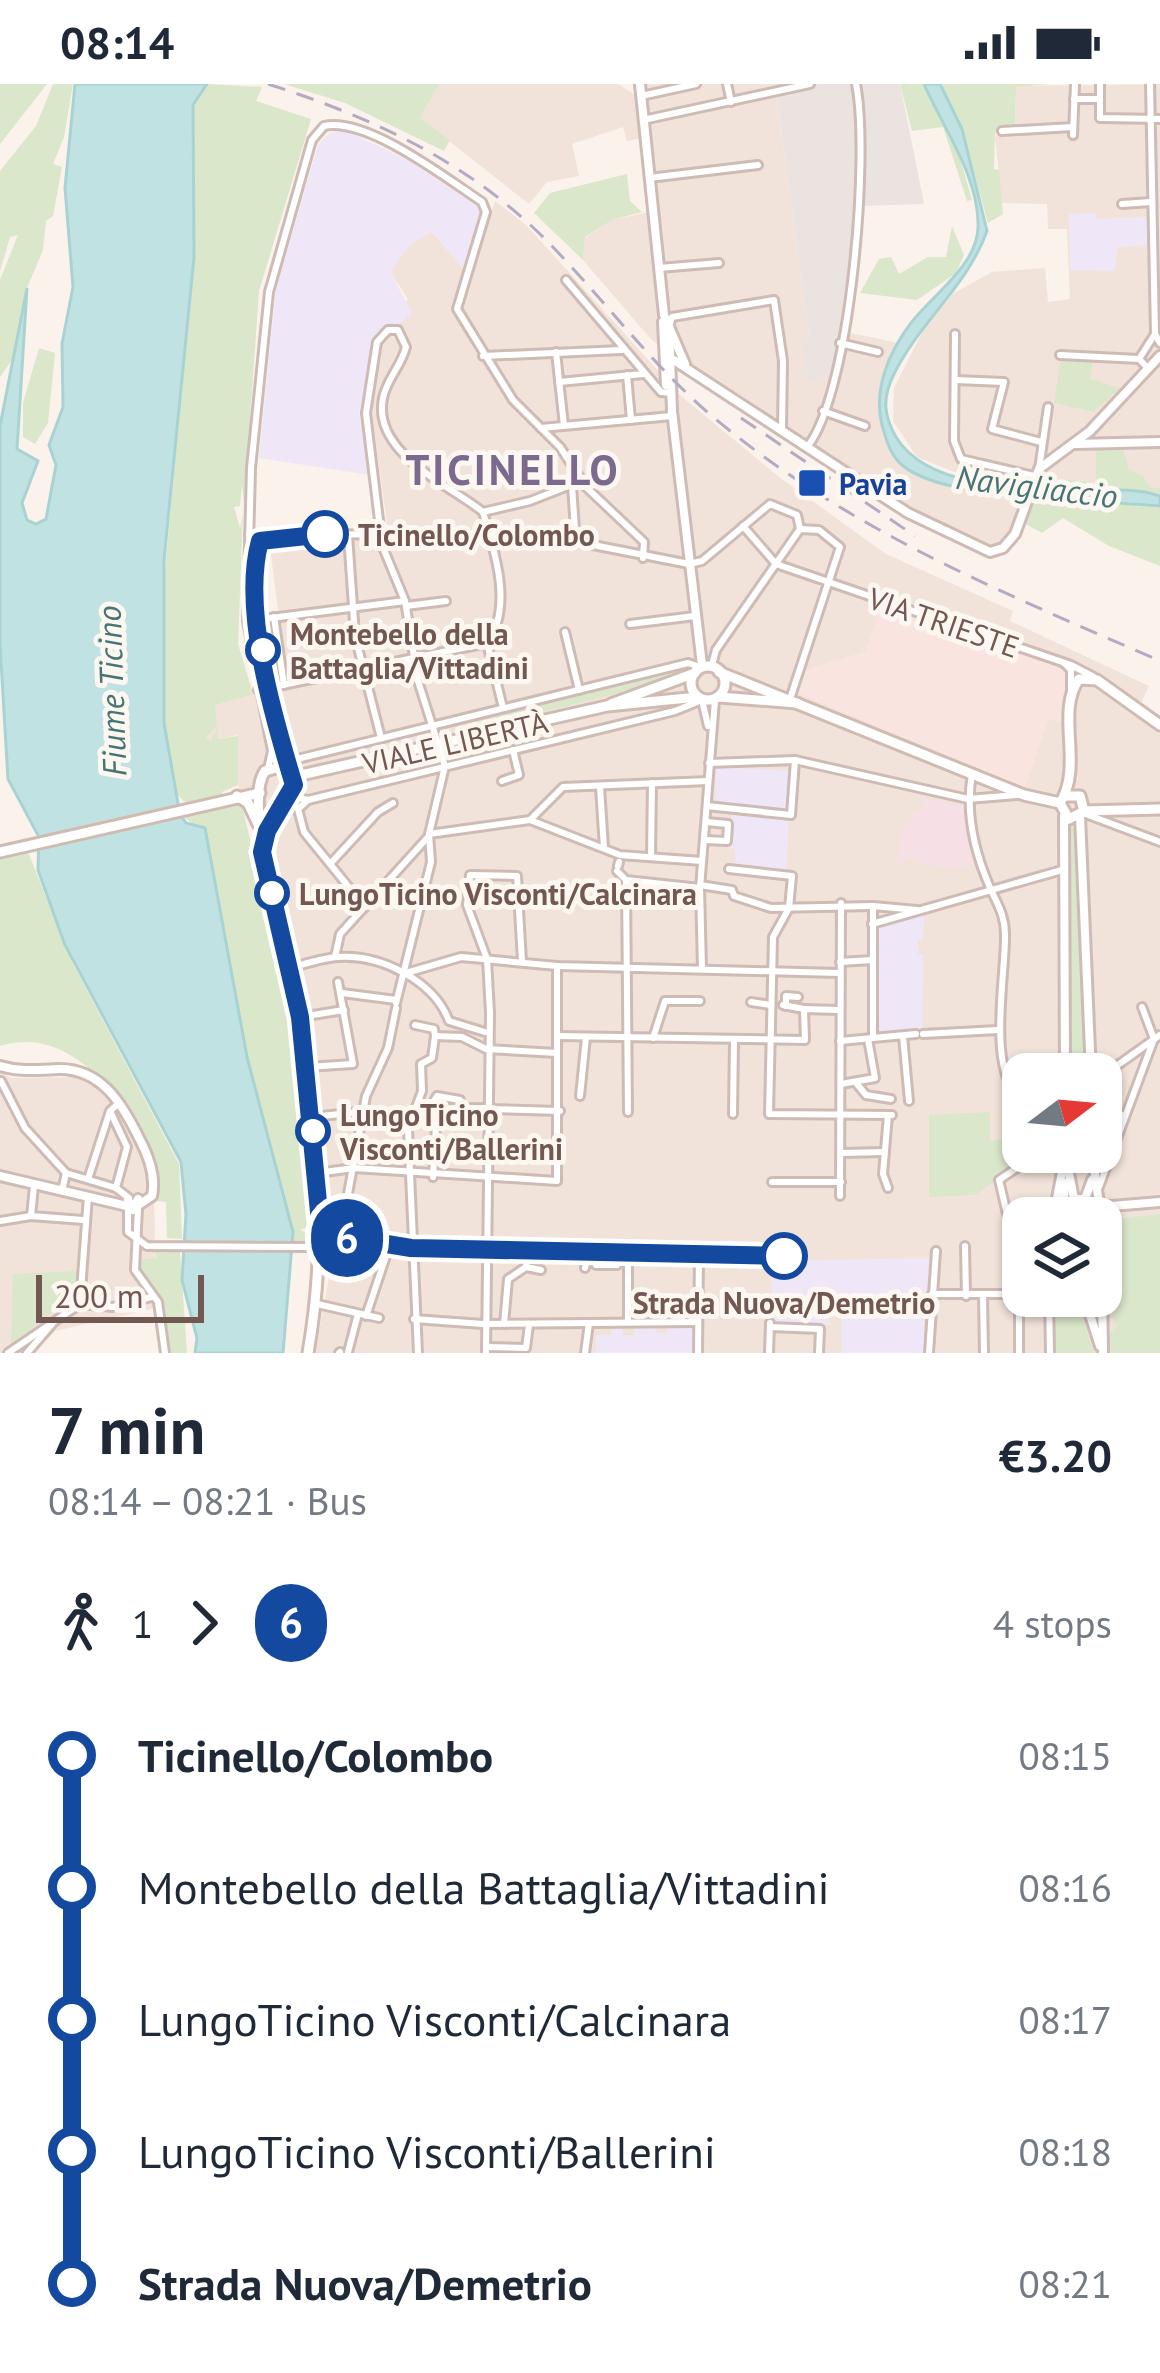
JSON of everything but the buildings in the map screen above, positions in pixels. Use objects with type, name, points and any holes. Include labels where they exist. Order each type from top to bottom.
[{"type":"main road","points":[[706,668],[723,684],[717,699]]},
{"type":"main road","points":[[706,668],[701,699],[790,700]]},
{"type":"main road","points":[[706,668],[806,704],[1024,795],[1062,800],[1080,796],[1082,814]]},
{"type":"main road","name":"VIALE LIBERTÀ","points":[[291,781],[607,706],[706,668]]},
{"type":"main road","points":[[1096,680],[1079,679],[1071,692],[1072,775],[1062,800],[1064,816],[1160,809]]},
{"type":"main road","name":"VIA TRIESTE","points":[[1096,680],[1160,725]]},
{"type":"main road","name":"VIALE LIBERTÀ","points":[[607,706],[701,699]]},
{"type":"main road","points":[[291,781],[268,769],[257,791],[262,852],[300,1017],[317,1173],[322,1243],[308,1353]]},
{"type":"main road","points":[[4,851],[228,796],[257,791],[276,803],[291,781]]},
{"type":"main road","points":[[262,852],[291,781]]},
{"type":"main road","points":[[228,796],[248,802],[261,831]]},
{"type":"street","points":[[640,84],[668,316],[670,393],[689,564],[706,668]]},
{"type":"street","points":[[641,96],[696,84]]},
{"type":"street","points":[[727,84],[731,102]]},
{"type":"street","points":[[643,120],[810,84]]},
{"type":"street","points":[[808,446],[823,411],[852,289],[864,160],[856,84]]},
{"type":"street","points":[[1003,130],[1073,131],[1075,84]]},
{"type":"street","points":[[1100,84],[1100,118],[1160,119]]},
{"type":"street","points":[[1150,84],[1155,334],[1160,344]]},
{"type":"street","points":[[1074,99],[1100,99]]},
{"type":"street","points":[[268,769],[272,751],[248,621],[249,531],[268,292],[313,140],[331,124],[397,148],[482,202],[486,212],[456,304],[483,356],[525,412],[580,481],[644,542],[643,558]]},
{"type":"street","points":[[650,178],[758,165]]},
{"type":"street","points":[[1122,204],[1151,202]]},
{"type":"street","points":[[659,268],[719,263]]},
{"type":"street","points":[[566,280],[643,374],[670,393]]},
{"type":"street","points":[[668,316],[774,300],[783,361],[782,429]]},
{"type":"street","points":[[345,1210],[368,1111],[367,1096],[388,1048],[406,973],[445,766],[415,660],[406,603],[387,562],[367,429],[377,342],[388,330],[404,337],[398,370],[387,381],[382,404],[389,435],[447,490],[483,512],[496,545],[499,614],[487,643],[503,708]]},
{"type":"street","points":[[665,332],[671,353],[686,366],[922,521],[989,552],[1011,541],[1029,499],[1048,407]]},
{"type":"street","points":[[955,334],[954,441],[962,459],[1035,476]]},
{"type":"street","points":[[1139,359],[1155,334]]},
{"type":"street","points":[[839,343],[878,352]]},
{"type":"street","points":[[483,356],[622,350]]},
{"type":"street","points":[[556,352],[564,426]]},
{"type":"street","points":[[1060,355],[1139,359],[1148,368]]},
{"type":"street","points":[[1035,476],[1074,445],[1160,356]]},
{"type":"street","points":[[370,377],[398,370]]},
{"type":"street","points":[[559,382],[643,374]]},
{"type":"street","points":[[627,375],[631,419]]},
{"type":"street","points":[[956,380],[1004,382],[992,429],[1041,442]]},
{"type":"street","points":[[823,411],[865,426]]},
{"type":"street","points":[[542,428],[672,413]]},
{"type":"street","points":[[1074,445],[1160,442]]},
{"type":"street","points":[[483,512],[580,481]]},
{"type":"street","points":[[572,486],[576,544]]},
{"type":"street","points":[[249,531],[490,535],[689,564],[703,560],[776,503],[797,515],[800,530],[706,668]]},
{"type":"street","points":[[743,526],[776,564]]},
{"type":"street","points":[[790,700],[839,544],[819,530],[800,530]]},
{"type":"street","points":[[348,533],[351,605],[381,738]]},
{"type":"street","points":[[283,534],[260,541],[258,620],[291,781]]},
{"type":"street","name":"VIA TRIESTE","points":[[776,564],[1061,662],[1096,680]]},
{"type":"street","points":[[248,621],[351,605],[446,601]]},
{"type":"street","points":[[630,624],[695,616]]},
{"type":"street","points":[[274,617],[284,685]]},
{"type":"street","points":[[565,632],[579,690]]},
{"type":"street","points":[[259,690],[487,643]]},
{"type":"street","name":"VIA TRIESTE","points":[[1061,662],[1071,670],[1071,692]]},
{"type":"street","name":"VIALE LIBERTÀ","points":[[701,699],[308,800],[291,781],[381,738],[688,663],[706,668]]},
{"type":"street","points":[[701,699],[709,729]]},
{"type":"street","points":[[702,969],[700,887],[709,729],[717,699]]},
{"type":"street","name":"VIALE LIBERTÀ","points":[[502,781],[520,776],[513,750]]},
{"type":"street","points":[[709,764],[795,760],[968,799],[1024,795]]},
{"type":"street","points":[[707,806],[791,815],[795,760]]},
{"type":"street","points":[[972,774],[968,799],[974,844],[1005,936],[998,1030],[1005,1053]]},
{"type":"street","points":[[530,820],[563,788],[708,782]]},
{"type":"street","points":[[651,856],[652,783]]},
{"type":"street","points":[[600,787],[604,848]]},
{"type":"street","points":[[308,800],[298,809],[302,826],[365,907]]},
{"type":"street","points":[[330,864],[378,812],[393,803]]},
{"type":"street","points":[[1090,1053],[1082,814],[1160,842]]},
{"type":"street","points":[[1064,816],[1065,1053]]},
{"type":"street","points":[[335,957],[340,934],[430,834],[530,820],[620,855],[702,861]]},
{"type":"street","points":[[705,841],[727,841],[728,824],[706,822]]},
{"type":"street","points":[[1084,832],[1091,824],[1106,824]]},
{"type":"street","points":[[618,866],[626,880],[628,1112]]},
{"type":"street","points":[[730,869],[792,876],[789,908],[773,938],[770,1114],[890,1115],[885,1152],[888,1188]]},
{"type":"street","points":[[872,924],[1062,870]]},
{"type":"street","points":[[522,961],[517,876],[470,875],[470,925],[488,959],[486,1350],[526,1348],[529,1324]]},
{"type":"street","points":[[626,880],[732,890],[734,896],[771,908],[842,903],[926,911]]},
{"type":"street","points":[[840,1196],[842,903]]},
{"type":"street","points":[[841,1084],[875,1078],[873,905]]},
{"type":"street","points":[[290,968],[335,957],[406,973],[441,999],[449,1021],[485,1032]]},
{"type":"street","points":[[406,973],[461,957],[557,966],[839,973]]},
{"type":"street","points":[[839,962],[872,960]]},
{"type":"street","points":[[317,1173],[354,1168],[409,1176],[557,1181],[557,966]]},
{"type":"street","points":[[307,1067],[352,1064],[338,982]]},
{"type":"street","points":[[341,993],[396,1004]]},
{"type":"street","points":[[798,998],[786,996],[784,1005],[839,1010]]},
{"type":"street","points":[[653,1038],[664,1000],[700,1001]]},
{"type":"street","points":[[751,1002],[771,1005]]},
{"type":"street","points":[[1142,1007],[1157,1037]]},
{"type":"street","points":[[557,1036],[805,1040],[804,1009]]},
{"type":"street","points":[[300,1017],[344,1010]]},
{"type":"street","points":[[465,1040],[467,1024]]},
{"type":"street","points":[[415,1025],[434,1029],[435,1036],[432,1058],[422,1064],[408,1129],[418,1353]]},
{"type":"street","points":[[840,1041],[998,1030]]},
{"type":"street","points":[[435,1036],[486,1049],[557,1053]]},
{"type":"street","points":[[903,1036],[909,1101]]},
{"type":"street","points":[[580,1096],[586,1037]]},
{"type":"street","points":[[1122,1062],[1157,1037]]},
{"type":"street","points":[[1122,1115],[1157,1037]]},
{"type":"street","points":[[733,1114],[734,1041]]},
{"type":"street","points":[[0,1066],[92,1076],[119,1103],[145,1149],[152,1196],[132,1203],[0,1177]]},
{"type":"street","points":[[1,1081],[25,1128],[66,1173],[116,1188],[132,1203],[140,1232],[151,1244]]},
{"type":"street","points":[[857,1084],[866,1095],[891,1100]]},
{"type":"street","points":[[88,1179],[110,1111],[119,1103]]},
{"type":"street","points":[[415,1108],[560,1115]]},
{"type":"street","points":[[433,1108],[433,1177]]},
{"type":"street","points":[[110,1111],[128,1147],[116,1188]]},
{"type":"street","points":[[311,1117],[368,1111]]},
{"type":"street","points":[[841,1153],[885,1152]]},
{"type":"street","points":[[62,1191],[66,1173]]},
{"type":"street","points":[[1003,1197],[999,1180],[1010,1173]]},
{"type":"street","points":[[1069,1173],[1074,1199],[1086,1197],[1093,1179]]},
{"type":"street","points":[[1093,1173],[1096,1196]]},
{"type":"street","points":[[1096,1196],[1103,1173]]},
{"type":"street","points":[[772,1182],[841,1182]]},
{"type":"street","points":[[31,1216],[34,1186]]},
{"type":"street","points":[[80,1304],[88,1196]]},
{"type":"street","points":[[1122,1207],[1160,1202]]},
{"type":"street","points":[[132,1203],[128,1232],[135,1242],[309,1246],[344,1237]]},
{"type":"street","points":[[0,1221],[31,1216],[83,1220]]},
{"type":"street","points":[[140,1232],[135,1242],[136,1276],[158,1302],[165,1353]]},
{"type":"street","points":[[965,1246],[966,1296]]},
{"type":"street","points":[[342,1352],[388,1250]]},
{"type":"street","points":[[526,1268],[527,1250]]},
{"type":"street","points":[[589,1250],[590,1266],[617,1265]]},
{"type":"street","points":[[628,1251],[628,1322]]},
{"type":"street","points":[[928,1353],[936,1251]]},
{"type":"street","points":[[698,1353],[699,1253]]},
{"type":"street","points":[[504,1324],[508,1279],[526,1268],[541,1270]]},
{"type":"street","points":[[932,1294],[1002,1295]]},
{"type":"street","points":[[983,1296],[984,1353]]},
{"type":"street","points":[[4,1353],[80,1304],[112,1307],[151,1297]]},
{"type":"street","points":[[317,1304],[379,1318]]},
{"type":"street","points":[[27,1353],[37,1336],[64,1315]]},
{"type":"street","points":[[1019,1353],[1020,1317]]},
{"type":"street","points":[[1049,1317],[1050,1353]]},
{"type":"street","points":[[1094,1317],[1098,1324]]},
{"type":"street","points":[[1098,1317],[1102,1353]]},
{"type":"street","points":[[414,1318],[487,1324],[698,1322]]},
{"type":"street","points":[[585,1353],[589,1323]]},
{"type":"street","points":[[769,1353],[770,1325],[820,1329],[819,1353]]},
{"type":"shaded area","points":[[439,84],[618,84],[637,96],[646,84],[819,84],[777,99],[809,335],[845,332],[899,343],[879,396],[891,450],[918,475],[939,483],[1025,496],[1005,543],[984,556],[910,520],[717,397],[650,338],[583,260],[585,238],[612,220],[659,210],[649,137],[627,141],[623,127],[572,144],[579,176],[547,182],[529,204],[420,118]]},
{"type":"shaded area","points":[[819,84],[900,84],[924,204],[859,206],[860,253],[843,343],[827,375],[807,382],[803,346],[809,335],[777,98]]},
{"type":"shaded area","points":[[1160,84],[1160,488],[1097,490],[1086,481],[1040,478],[1024,485],[954,472],[917,457],[893,421],[894,388],[925,327],[954,293],[992,272],[1045,268],[1048,302],[1070,299],[1067,229],[1048,229],[1047,204],[1002,203],[995,136],[1015,128],[1016,86]]},
{"type":"shaded area","points":[[345,130],[409,161],[481,209],[463,268],[431,231],[408,247],[390,272],[412,313],[382,340],[380,351],[371,350],[359,413],[370,475],[259,458],[276,289],[318,145],[329,133]]},
{"type":"shaded area","points":[[495,201],[526,225],[681,396],[779,477],[886,554],[1013,611],[1010,621],[1149,686],[1141,703],[1160,716],[1160,1353],[315,1353],[336,1239],[323,1205],[302,1008],[266,851],[238,785],[238,735],[207,741],[199,704],[288,687],[269,540],[389,537],[370,404],[382,341],[408,299],[390,272],[408,247],[431,231],[464,269],[473,265]]},
{"type":"shaded area","points":[[1095,213],[1096,219],[1148,217],[1149,245],[1118,247],[1115,271],[1070,270],[1069,214]]},
{"type":"shaded area","points":[[880,605],[1066,670],[1066,725],[1049,719],[1025,788],[795,692],[802,671],[866,651]]},
{"type":"shaded area","points":[[716,767],[790,771],[789,810],[715,806]]},
{"type":"shaded area","points":[[923,798],[965,807],[977,861],[962,868],[920,865],[913,857],[897,863],[903,826],[909,826],[911,814],[924,808]]},
{"type":"shaded area","points":[[731,815],[789,819],[786,874],[736,868],[735,849],[729,848]]},
{"type":"shaded area","points":[[924,915],[923,939],[918,940],[918,954],[923,954],[922,1033],[877,1036],[874,925]]},
{"type":"shaded area","points":[[0,1071],[11,1078],[78,1077],[104,1089],[139,1145],[154,1195],[156,1308],[55,1331],[34,1353],[0,1353]]},
{"type":"shaded area","points":[[933,1258],[930,1296],[923,1297],[925,1353],[842,1353],[841,1297],[826,1301],[830,1325],[772,1326],[771,1261]]},
{"type":"shaded area","points":[[611,1324],[623,1324],[623,1336],[634,1335],[634,1326],[656,1326],[656,1333],[667,1333],[667,1324],[693,1324],[694,1353],[596,1353],[596,1335],[611,1335]]},
{"type":"green space","points":[[0,84],[47,84],[0,144]]},
{"type":"green space","points":[[53,84],[73,84],[64,137],[53,164],[62,167],[53,216],[46,221],[43,250],[27,288],[14,357],[0,377],[0,280],[18,235],[10,237],[0,271],[0,171],[36,126]]},
{"type":"green space","points":[[207,84],[262,87],[256,101],[311,119],[259,291],[244,506],[242,485],[240,506],[234,507],[240,528],[243,514],[238,644],[253,694],[215,705],[217,726],[206,737],[210,741],[219,726],[217,739],[238,736],[238,785],[222,792],[226,805],[242,805],[290,1013],[312,1204],[308,1199],[308,1227],[300,1230],[308,1233],[308,1242],[293,1242],[247,1057],[203,832],[184,817],[189,806],[177,794],[164,723],[162,603],[194,257],[193,105]]},
{"type":"green space","points":[[284,84],[439,84],[420,118],[450,140],[444,151],[345,103]]},
{"type":"green space","points":[[900,84],[924,84],[956,145],[972,200],[967,201],[943,127],[912,131]]},
{"type":"green space","points":[[940,84],[1048,84],[1016,87],[1015,128],[995,133],[994,169],[999,170],[1003,214],[988,223],[962,129]]},
{"type":"green space","points":[[627,174],[630,201],[642,212],[612,220],[585,237],[583,260],[534,213],[550,193]]},
{"type":"green space","points":[[952,226],[964,255],[956,273],[917,300],[860,293],[879,259],[891,257],[899,274],[928,257],[946,257]]},
{"type":"green space","points":[[39,348],[55,353],[48,423],[35,444],[23,437],[23,403]]},
{"type":"green space","points":[[1061,357],[1093,357],[1090,379],[1120,388],[1093,412],[1054,403]]},
{"type":"green space","points":[[1123,449],[1129,470],[1142,475],[1151,488],[1160,488],[1160,496],[1036,486],[1038,478],[1087,481],[1087,490],[1096,490],[1096,450]]},
{"type":"green space","points":[[1033,496],[1160,506],[1160,566],[1109,546],[1063,518],[1042,533],[1024,523]]},
{"type":"green space","points":[[684,670],[498,726],[495,715]]},
{"type":"green space","points":[[1067,828],[1080,828],[1085,1053],[1070,1053]]},
{"type":"green space","points":[[28,852],[72,962],[179,1164],[182,1239],[167,1238],[166,1202],[156,1201],[141,1143],[107,1087],[59,1049],[30,1042],[0,1046],[0,859]]},
{"type":"green space","points":[[990,1112],[990,1142],[1002,1139],[1005,1173],[975,1195],[929,1197],[929,1115]]},
{"type":"green space","points":[[1160,1214],[1160,1353],[1111,1353],[1110,1333],[1117,1326],[1112,1317],[1122,1317],[1122,1218]]},
{"type":"green space","points":[[155,1251],[180,1252],[187,1353],[168,1353],[159,1300],[138,1275],[137,1260],[156,1258]]},
{"type":"green space","points":[[76,1271],[77,1294],[11,1344],[13,1274]]},
{"type":"green space","points":[[1053,1317],[1083,1317],[1093,1353],[1054,1353]]},
{"type":"water","name":"Fiume Ticino","points":[[75,84],[207,84],[193,105],[194,257],[164,560],[164,723],[180,815],[186,823],[205,828],[247,1057],[293,1232],[283,1353],[195,1353],[197,1338],[182,1280],[186,1214],[181,1162],[65,945],[38,870],[39,837],[8,779],[0,644],[0,426],[27,288],[17,449],[38,461],[22,503],[27,520],[36,524],[46,519],[56,465],[49,445],[63,407],[62,344],[73,287],[65,188]]},
{"type":"water","points":[[924,84],[940,84],[962,129],[987,231],[967,270],[893,376],[886,407],[896,437],[916,458],[943,473],[975,482],[1145,492],[1160,496],[1160,506],[1025,497],[952,486],[923,477],[891,452],[880,411],[881,385],[890,359],[911,323],[970,255],[978,228],[967,172]]},
{"type":"railway","points":[[268,84],[383,128],[488,190],[550,244],[691,397],[818,494],[928,556],[1160,661]]},
{"type":"railway","points":[[741,418],[915,536]]},
{"type":"bus line","name":"6","points":[[325,534],[264,537],[258,546],[256,600],[268,682],[294,785],[274,816],[262,852],[300,1017],[322,1243],[344,1237],[411,1248],[784,1256]]},
{"type":"place","name":"Pavia","points":[[812,483]]},
{"type":"place","name":"Ticinello/Colombo","points":[[325,534]]},
{"type":"place","name":"Montebello della Battaglia/Vittadini","points":[[263,650]]},
{"type":"place","name":"LungoTicino Visconti/Calcinara","points":[[272,893]]},
{"type":"place","name":"LungoTicino Visconti/Ballerini","points":[[313,1131]]},
{"type":"place","name":"Strada Nuova/Demetrio","points":[[784,1256]]},
{"type":"district","name":"TICINELLO","points":[[513,469]]},
{"type":"water label","name":"Navigliaccio","points":[[1037,486]]}]
